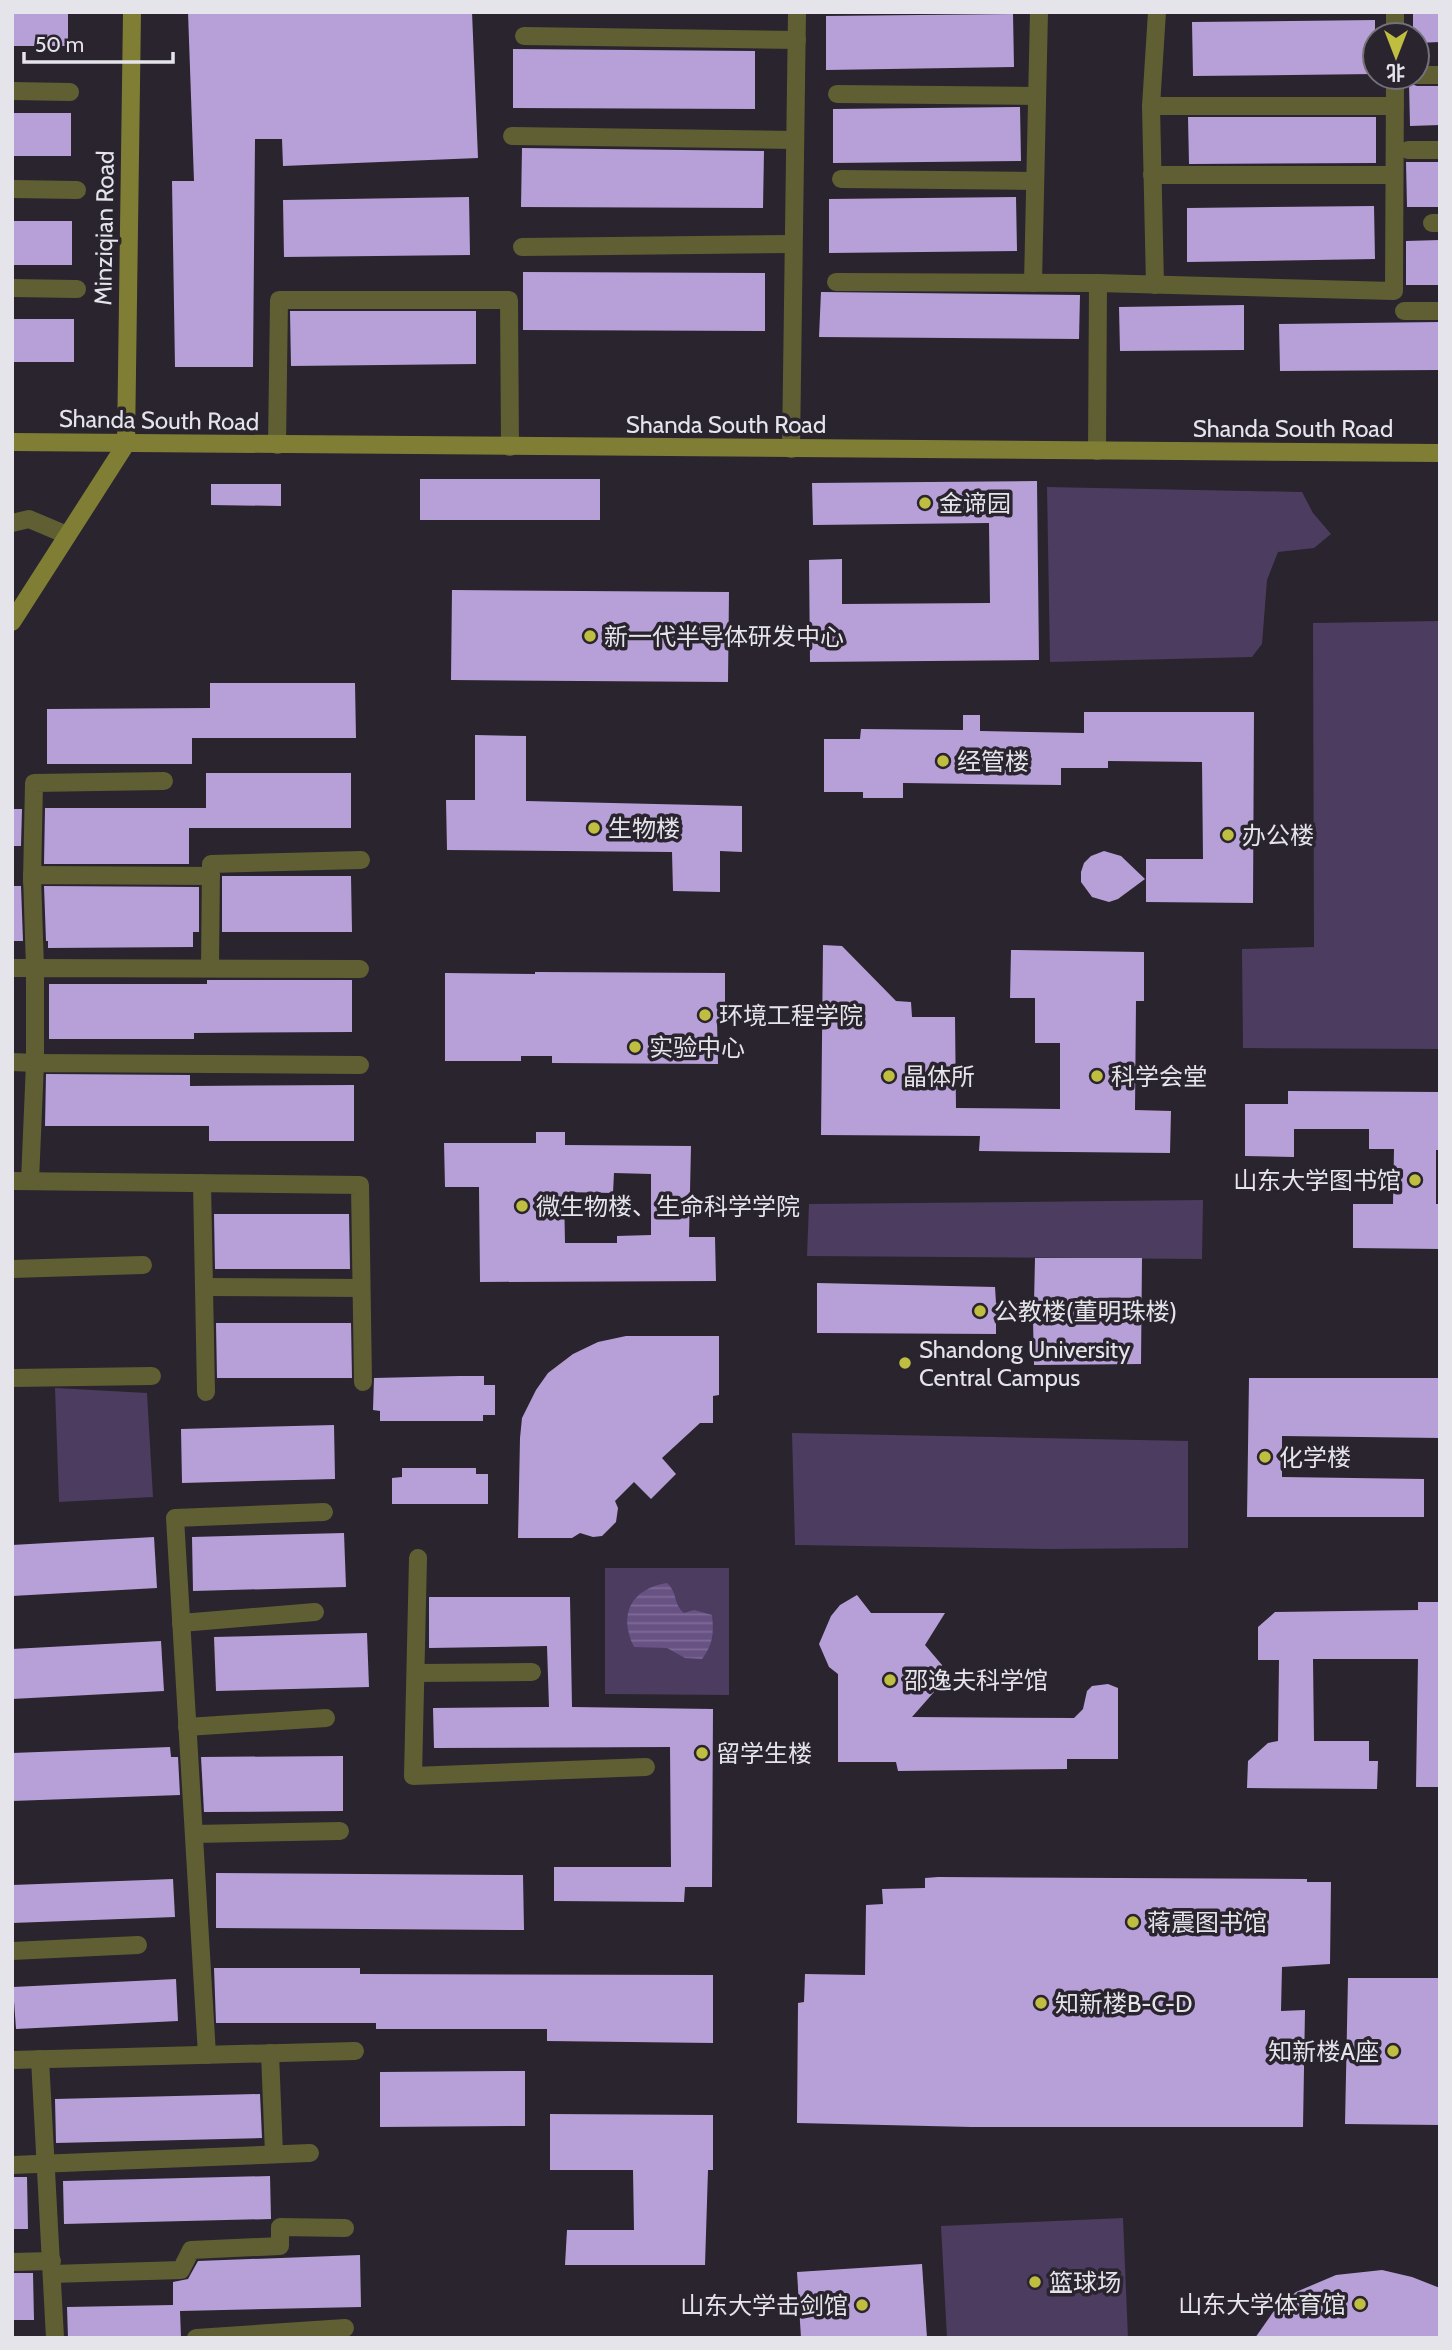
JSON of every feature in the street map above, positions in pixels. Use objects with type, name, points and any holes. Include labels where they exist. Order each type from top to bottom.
[{"type":"main road","name":"Minziqian Road","points":[[126,444],[131,12]]},
{"type":"main road","name":"Shanda South Road","points":[[12,442],[1440,453]]},
{"type":"main road","points":[[12,622],[126,444]]},
{"type":"street","points":[[791,449],[797,12]]},
{"type":"street","points":[[1033,283],[1039,12]]},
{"type":"street","points":[[1155,285],[1151,106],[1157,12]]},
{"type":"street","points":[[524,36],[797,40]]},
{"type":"street","points":[[12,91],[70,92]]},
{"type":"street","points":[[836,282],[1098,283],[1394,291],[1395,91]]},
{"type":"street","points":[[837,94],[1037,96]]},
{"type":"street","points":[[1151,106],[1395,106]]},
{"type":"street","points":[[512,136],[795,140]]},
{"type":"street","points":[[1408,150],[1440,149]]},
{"type":"street","points":[[1152,176],[1394,176]]},
{"type":"street","points":[[841,179],[1035,181]]},
{"type":"street","points":[[12,189],[77,190]]},
{"type":"street","points":[[522,247],[793,244]]},
{"type":"street","points":[[1097,451],[1098,283]]},
{"type":"street","points":[[12,288],[77,289]]},
{"type":"street","points":[[277,445],[279,300],[509,300],[510,447]]},
{"type":"street","points":[[1404,312],[1440,312]]},
{"type":"street","points":[[12,523],[29,519],[67,535]]},
{"type":"street","points":[[32,882],[34,783],[164,781]]},
{"type":"street","points":[[210,968],[211,864],[361,860]]},
{"type":"street","points":[[211,876],[32,875],[35,1063],[21,1181],[360,1185],[363,1382]]},
{"type":"street","points":[[12,968],[360,968]]},
{"type":"street","points":[[12,1062],[360,1065]]},
{"type":"street","points":[[202,1183],[206,1392]]},
{"type":"street","points":[[12,1269],[143,1265]]},
{"type":"street","points":[[204,1287],[361,1288]]},
{"type":"street","points":[[12,1378],[152,1376]]},
{"type":"street","points":[[206,2055],[175,1518],[324,1512]]},
{"type":"street","points":[[418,1558],[414,1776],[646,1767]]},
{"type":"street","points":[[181,1623],[315,1612]]},
{"type":"street","points":[[416,1673],[532,1672]]},
{"type":"street","points":[[187,1727],[326,1718]]},
{"type":"street","points":[[194,1834],[340,1831]]},
{"type":"street","points":[[12,1951],[138,1945]]},
{"type":"street","points":[[55,2338],[46,2165],[23,2058],[355,2051]]},
{"type":"street","points":[[270,2053],[274,2154]]},
{"type":"street","points":[[12,2165],[310,2153]]},
{"type":"street","points":[[12,2262],[52,2268],[181,2270],[191,2250],[280,2246],[280,2227],[345,2228]]},
{"type":"street","points":[[196,2338],[345,2328]]},
{"type":"shaded area","points":[[1047,487],[1302,492],[1313,513],[1331,534],[1314,548],[1278,552],[1267,580],[1262,644],[1252,657],[1050,662]]},
{"type":"shaded area","points":[[1440,621],[1440,1049],[1243,1048],[1242,949],[1314,947],[1313,623]]},
{"type":"shaded area","points":[[1203,1200],[1202,1259],[807,1256],[809,1204]]},
{"type":"shaded area","points":[[55,1388],[147,1393],[153,1497],[59,1502]]},
{"type":"shaded area","points":[[792,1433],[1188,1441],[1188,1548],[795,1545]]},
{"type":"shaded area","points":[[605,1568],[729,1568],[729,1695],[605,1694]]},
{"type":"shaded area","points":[[667,1583],[684,1613],[694,1610],[712,1615],[712,1638],[702,1659],[685,1658],[667,1648],[634,1647],[627,1624],[631,1605],[644,1591]]},
{"type":"shaded area","name":"篮球场","points":[[1123,2218],[1128,2338],[947,2338],[941,2226]]},
{"type":"building","points":[[12,12],[68,12],[68,46],[12,46]]},
{"type":"building","points":[[188,12],[472,12],[478,158],[283,166],[282,139],[255,139],[253,367],[175,367],[172,181],[194,181]]},
{"type":"building","points":[[1413,12],[1440,12],[1440,42],[1431,42],[1431,21],[1413,21]]},
{"type":"building","points":[[1013,14],[1014,67],[826,70],[826,16]]},
{"type":"building","points":[[1375,20],[1361,21],[1361,74],[1193,76],[1192,22]]},
{"type":"building","points":[[513,49],[755,51],[755,109],[513,108]]},
{"type":"building","points":[[1431,86],[1440,86],[1440,125],[1410,126],[1409,91],[1431,91]]},
{"type":"building","points":[[1020,107],[1021,161],[833,163],[833,109]]},
{"type":"building","points":[[12,113],[71,113],[71,156],[12,156]]},
{"type":"building","points":[[1188,117],[1376,117],[1376,163],[1189,164]]},
{"type":"building","points":[[522,148],[764,151],[763,208],[521,207]]},
{"type":"building","points":[[1406,162],[1440,162],[1440,207],[1407,207]]},
{"type":"building","points":[[469,197],[470,255],[284,257],[283,200]]},
{"type":"building","points":[[1016,197],[1017,251],[829,253],[829,199]]},
{"type":"building","points":[[1374,206],[1375,259],[1187,262],[1187,208]]},
{"type":"building","points":[[12,221],[72,221],[72,265],[12,265]]},
{"type":"building","points":[[1440,240],[1440,285],[1406,285],[1406,241]]},
{"type":"building","points":[[523,272],[765,273],[765,331],[523,330]]},
{"type":"building","points":[[821,292],[1080,295],[1079,339],[819,337]]},
{"type":"building","points":[[1244,305],[1244,350],[1120,351],[1119,307]]},
{"type":"building","points":[[290,311],[476,311],[476,364],[291,366]]},
{"type":"building","points":[[12,319],[74,319],[74,362],[12,362]]},
{"type":"building","points":[[1440,322],[1440,370],[1280,371],[1279,324]]},
{"type":"building","points":[[420,479],[600,479],[600,520],[420,520]]},
{"type":"building","points":[[1037,481],[1039,660],[810,662],[809,560],[842,559],[842,604],[990,603],[989,523],[813,525],[812,483]]},
{"type":"building","points":[[211,484],[281,484],[281,506],[211,505]]},
{"type":"building","name":"新一代半导体研发中心","points":[[452,590],[729,592],[728,682],[451,680]]},
{"type":"building","points":[[210,683],[355,683],[356,738],[192,738],[192,764],[47,764],[47,709],[210,708]]},
{"type":"building","points":[[1084,712],[1254,712],[1253,903],[1146,902],[1146,859],[1203,859],[1202,762],[1108,761],[1108,768],[1061,768],[1061,785],[903,783],[903,798],[863,798],[863,792],[824,792],[824,739],[860,739],[861,729],[963,730],[963,715],[980,715],[980,731],[1084,733]]},
{"type":"building","name":"生物楼","points":[[475,735],[526,736],[526,801],[742,806],[742,852],[720,851],[720,892],[673,891],[672,852],[447,850],[446,800],[475,800]]},
{"type":"building","points":[[206,773],[351,773],[351,828],[189,828],[189,864],[44,864],[45,808],[206,808]]},
{"type":"building","points":[[12,809],[22,809],[21,846],[12,846]]},
{"type":"building","points":[[1104,851],[1121,856],[1145,879],[1118,899],[1109,902],[1092,897],[1081,882],[1084,863],[1091,856]]},
{"type":"building","points":[[222,876],[351,876],[352,932],[222,932]]},
{"type":"building","points":[[12,886],[21,886],[23,941],[12,941]]},
{"type":"building","points":[[44,886],[199,887],[199,932],[193,932],[193,947],[48,948]]},
{"type":"building","points":[[823,945],[842,946],[896,1001],[911,1002],[912,1017],[955,1017],[956,1108],[1060,1109],[1060,1043],[1035,1043],[1035,998],[1010,998],[1011,950],[1144,952],[1144,1001],[1136,1001],[1135,1110],[1171,1111],[1170,1153],[979,1151],[980,1136],[821,1135]]},
{"type":"building","points":[[445,973],[725,973],[725,1019],[717,1019],[718,1064],[552,1063],[552,1056],[521,1056],[521,1061],[445,1061]]},
{"type":"building","points":[[207,980],[352,980],[352,1032],[194,1033],[194,1039],[49,1039],[49,984],[207,984]]},
{"type":"building","points":[[46,1074],[190,1075],[190,1086],[354,1085],[354,1141],[209,1141],[209,1126],[45,1126]]},
{"type":"building","name":"山东大学图书馆","points":[[1288,1091],[1440,1092],[1436,1204],[1440,1204],[1440,1249],[1353,1248],[1353,1204],[1393,1204],[1394,1149],[1369,1149],[1369,1129],[1294,1129],[1294,1157],[1245,1156],[1245,1104],[1288,1104]]},
{"type":"building","name":"微生物楼、生命科学学院","points":[[536,1132],[565,1132],[565,1145],[691,1146],[689,1237],[715,1237],[716,1281],[480,1282],[479,1187],[445,1187],[444,1143],[536,1143]],"holes":[[[614,1173],[651,1174],[651,1235],[617,1236],[617,1243],[565,1243],[564,1192],[613,1193]]]},
{"type":"building","points":[[214,1214],[349,1214],[350,1269],[215,1269]]},
{"type":"building","name":"公教楼(董明珠楼)","points":[[1035,1258],[1142,1258],[1141,1364],[1034,1365],[1033,1320],[996,1320],[996,1334],[817,1333],[817,1283],[995,1287],[996,1303],[1034,1303]]},
{"type":"building","points":[[216,1323],[351,1323],[352,1378],[217,1378]]},
{"type":"building","points":[[626,1336],[719,1336],[719,1395],[713,1396],[713,1423],[700,1423],[662,1458],[676,1474],[651,1499],[634,1482],[615,1501],[618,1508],[616,1522],[602,1536],[593,1537],[580,1533],[572,1538],[518,1538],[522,1418],[536,1390],[548,1373],[573,1354],[598,1342]]},
{"type":"building","points":[[484,1376],[484,1385],[495,1385],[495,1415],[483,1415],[483,1421],[380,1421],[380,1411],[373,1410],[374,1378]]},
{"type":"building","name":"化学楼","points":[[1249,1378],[1440,1378],[1440,1438],[1282,1436],[1282,1477],[1424,1479],[1424,1517],[1247,1517]]},
{"type":"building","points":[[334,1425],[335,1479],[182,1483],[181,1429]]},
{"type":"building","points":[[402,1468],[476,1468],[476,1474],[488,1474],[488,1504],[392,1504],[392,1478],[402,1477]]},
{"type":"building","points":[[344,1533],[346,1587],[193,1591],[192,1537]]},
{"type":"building","points":[[154,1537],[157,1588],[12,1596],[12,1545]]},
{"type":"building","name":"邵逸夫科学馆","points":[[857,1595],[871,1613],[945,1613],[925,1645],[942,1665],[941,1684],[912,1717],[1074,1718],[1083,1709],[1087,1691],[1092,1686],[1108,1684],[1118,1688],[1118,1759],[1067,1759],[1067,1769],[898,1771],[896,1762],[838,1762],[838,1674],[829,1667],[819,1644],[831,1616],[840,1605]]},
{"type":"building","name":"留学生楼","points":[[429,1597],[570,1597],[572,1707],[713,1709],[712,1887],[685,1887],[684,1902],[554,1901],[554,1867],[671,1867],[670,1747],[434,1748],[433,1708],[549,1707],[547,1646],[429,1648]]},
{"type":"building","points":[[1418,1602],[1440,1602],[1440,1787],[1416,1787],[1418,1659],[1313,1659],[1314,1741],[1369,1741],[1369,1761],[1378,1761],[1377,1789],[1247,1788],[1248,1761],[1268,1743],[1278,1741],[1279,1660],[1258,1660],[1258,1627],[1275,1612],[1418,1610]]},
{"type":"building","points":[[367,1633],[369,1687],[216,1691],[214,1637]]},
{"type":"building","points":[[161,1641],[164,1691],[12,1699],[12,1649]]},
{"type":"building","points":[[170,1747],[171,1757],[178,1757],[180,1795],[12,1801],[12,1753]]},
{"type":"building","points":[[343,1756],[343,1811],[204,1812],[201,1757]]},
{"type":"building","points":[[216,1873],[523,1875],[524,1930],[216,1928]]},
{"type":"building","name":"知新楼B-C-D","points":[[925,1878],[1307,1879],[1307,1882],[1331,1882],[1330,1964],[1282,1967],[1281,2011],[1305,2010],[1303,2127],[972,2127],[797,2123],[798,2003],[804,2002],[805,1974],[865,1975],[866,1905],[883,1904],[882,1889],[925,1888]]},
{"type":"building","points":[[173,1879],[175,1917],[12,1923],[12,1885]]},
{"type":"building","points":[[214,1968],[360,1968],[360,1974],[713,1975],[713,2043],[547,2041],[547,2029],[376,2029],[376,2023],[216,2023]]},
{"type":"building","name":"知新楼A座","points":[[1348,1978],[1440,1978],[1440,2125],[1345,2124]]},
{"type":"building","points":[[176,1979],[178,2021],[16,2029],[13,1987]]},
{"type":"building","points":[[525,2071],[525,2126],[380,2127],[380,2072]]},
{"type":"building","points":[[260,2094],[262,2138],[56,2143],[55,2099]]},
{"type":"building","points":[[550,2114],[713,2115],[713,2170],[708,2170],[705,2265],[565,2265],[567,2230],[634,2230],[633,2170],[550,2170]]},
{"type":"building","points":[[270,2176],[271,2219],[64,2224],[63,2181]]},
{"type":"building","points":[[12,2177],[27,2177],[28,2229],[12,2229]]},
{"type":"building","points":[[360,2255],[361,2307],[180,2311],[181,2338],[68,2338],[67,2307],[173,2305],[173,2282],[188,2279],[198,2261]]},
{"type":"building","name":"山东大学击剑馆","points":[[922,2264],[927,2338],[801,2338],[797,2272]]},
{"type":"building","name":"山东大学体育馆","points":[[1382,2270],[1412,2277],[1440,2288],[1440,2338],[1255,2338],[1276,2308],[1296,2292],[1336,2275]]},
{"type":"building","points":[[12,2273],[33,2273],[34,2320],[12,2320]]},
{"type":"place","name":"金谛园","points":[[925,503]]},
{"type":"place","name":"新一代半导体研发中心","points":[[590,636]]},
{"type":"place","name":"经管楼","points":[[943,761]]},
{"type":"place","name":"生物楼","points":[[594,828]]},
{"type":"place","name":"办公楼","points":[[1228,835]]},
{"type":"place","name":"环境工程学院","points":[[705,1015]]},
{"type":"place","name":"实验中心","points":[[635,1047]]},
{"type":"place","name":"晶体所","points":[[889,1076]]},
{"type":"place","name":"科学会堂","points":[[1097,1076]]},
{"type":"place","name":"山东大学图书馆","points":[[1415,1180]]},
{"type":"place","name":"微生物楼、生命科学学院","points":[[522,1206]]},
{"type":"place","name":"公教楼(董明珠楼)","points":[[980,1311]]},
{"type":"place","name":"Shandong University Central Campus","points":[[905,1363]]},
{"type":"place","name":"化学楼","points":[[1265,1457]]},
{"type":"place","name":"邵逸夫科学馆","points":[[890,1680]]},
{"type":"place","name":"留学生楼","points":[[702,1753]]},
{"type":"place","name":"蒋震图书馆","points":[[1133,1922]]},
{"type":"place","name":"知新楼B-C-D","points":[[1041,2003]]},
{"type":"place","name":"知新楼A座","points":[[1393,2051]]},
{"type":"place","name":"篮球场","points":[[1035,2282]]},
{"type":"place","name":"山东大学体育馆","points":[[1360,2304]]},
{"type":"place","name":"山东大学击剑馆","points":[[862,2305]]}]
